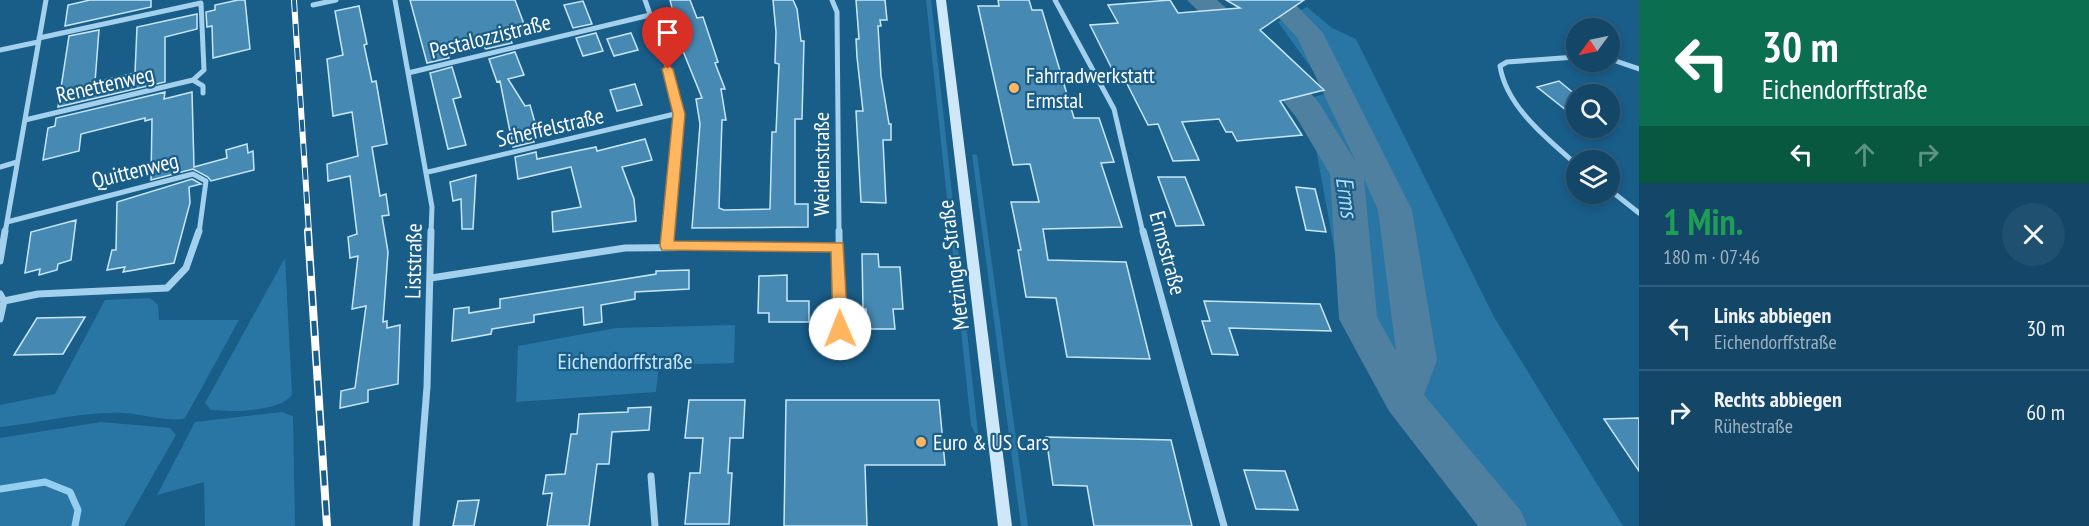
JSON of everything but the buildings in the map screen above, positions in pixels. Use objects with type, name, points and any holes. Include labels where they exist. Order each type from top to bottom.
[{"type":"street","points":[[0,261],[46,0]]},
{"type":"street","points":[[313,5],[336,0]]},
{"type":"street","name":"Liststraße","points":[[395,0],[428,172],[432,207],[426,396],[416,526]]},
{"type":"street","points":[[645,0],[679,114],[667,246]]},
{"type":"street","name":"Weidenstraße","points":[[832,0],[837,12],[840,329]]},
{"type":"street","name":"Metzinger Straße","points":[[941,0],[1005,526]]},
{"type":"street","name":"Ermsstraße","points":[[1055,0],[1114,109],[1144,236],[1224,526]]},
{"type":"street","points":[[0,50],[201,3],[204,70],[193,80],[203,86],[203,93]]},
{"type":"street","name":"Pestalozzistraße","points":[[408,73],[650,15]]},
{"type":"street","points":[[1566,57],[1513,60],[1500,66],[1499,74],[1504,86],[1544,135],[1566,155]]},
{"type":"street","points":[[1620,62],[1639,69]]},
{"type":"street","name":"Renettenweg","points":[[25,120],[193,80]]},
{"type":"street","name":"Scheffelstraße","points":[[428,172],[679,114]]},
{"type":"street","points":[[0,167],[17,162]]},
{"type":"street","name":"Quittenweg","points":[[4,301],[38,294],[167,288],[180,279],[192,255],[202,220],[206,182],[193,174],[183,175],[8,222]]},
{"type":"street","points":[[1620,198],[1639,213]]},
{"type":"street","points":[[431,278],[626,248],[838,246]]},
{"type":"street","points":[[0,294],[4,301],[0,319]]},
{"type":"street","points":[[651,476],[656,526]]},
{"type":"green space","points":[[926,0],[931,0],[978,433],[976,435],[971,425]]},
{"type":"green space","points":[[1307,7],[1332,28],[1356,39],[1494,317],[1623,526],[1482,526],[1351,340],[1314,138],[1294,102],[1329,93],[1278,22]]},
{"type":"green space","points":[[972,154],[977,155],[1028,526],[1021,526]]},
{"type":"green space","points":[[285,258],[292,395],[286,401],[266,408],[242,411],[211,410],[205,403]]},
{"type":"green space","points":[[150,298],[158,305],[159,320],[239,320],[185,418],[156,418],[109,413],[78,415],[0,427],[0,405],[55,394],[105,300]]},
{"type":"green space","name":"Eichendorffstraße","points":[[735,325],[734,363],[659,365],[656,392],[516,402],[518,346],[616,328]]},
{"type":"green space","points":[[282,412],[293,416],[295,526],[205,526],[204,482],[157,495],[195,422]]},
{"type":"green space","points":[[101,422],[170,428],[176,435],[124,526],[0,526],[0,438]]},
{"type":"waterway","name":"Erms","points":[[1201,0],[1264,57],[1308,110],[1347,174],[1358,319],[1403,399]]},
{"type":"waterway","name":"Erms","points":[[1285,10],[1309,33],[1351,115],[1395,210],[1417,360],[1403,399]]},
{"type":"waterway","name":"Erms","points":[[1403,399],[1505,526]]},
{"type":"waterway","points":[[0,489],[45,482],[70,492],[78,510],[75,526]]},
{"type":"railway","points":[[294,0],[309,233]]},
{"type":"railway","points":[[308,231],[327,526]]},
{"type":"place","name":"Fahrradwerkstatt Ermstal","points":[[1014,88]]},
{"type":"place","name":"Euro & US Cars","points":[[921,442]]},
{"type":"route","points":[[668,69],[679,114],[667,246],[838,246],[840,329]]}]
